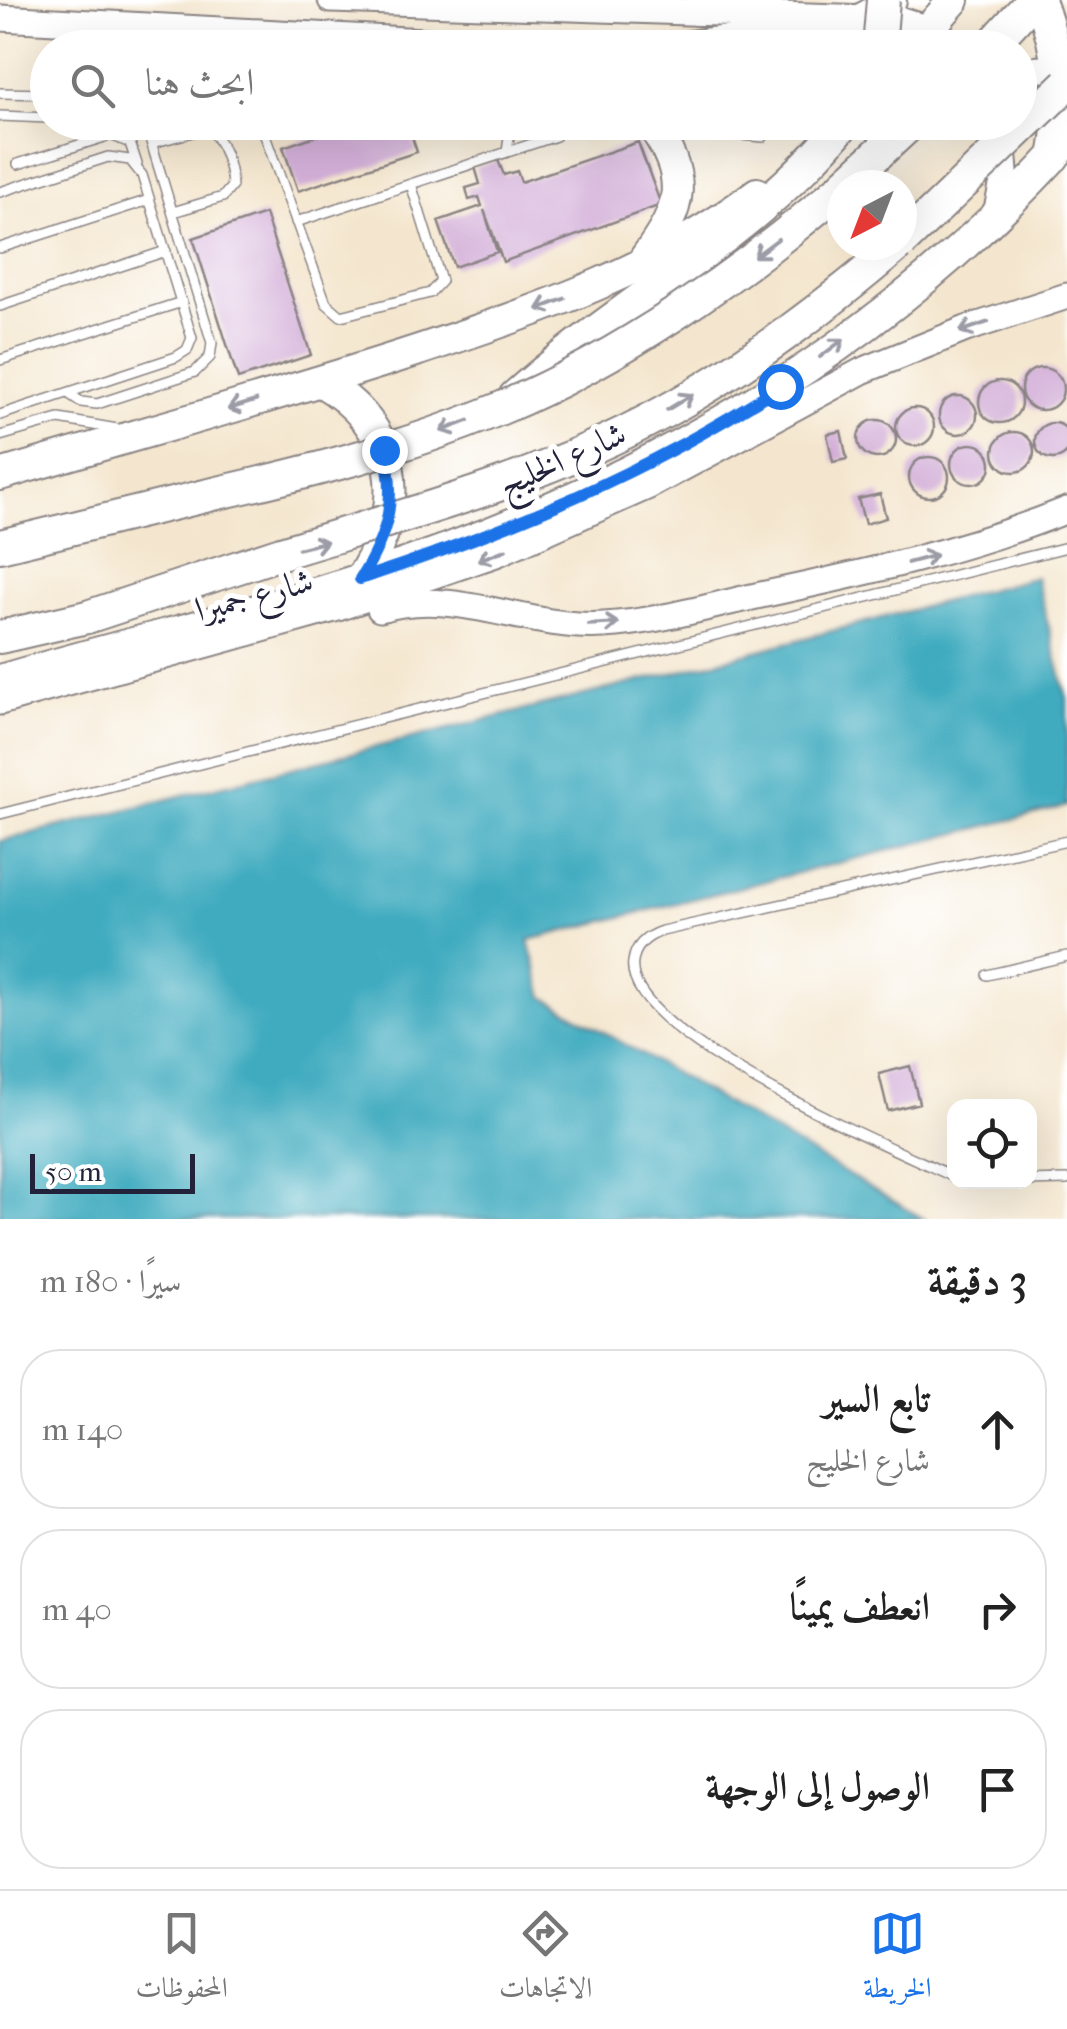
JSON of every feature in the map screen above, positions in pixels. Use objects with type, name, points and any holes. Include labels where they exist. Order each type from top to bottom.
[{"type":"highway","points":[[1006,30],[1033,0]]},
{"type":"highway","name":"شارع الخليج","points":[[1037,102],[1064,74]]},
{"type":"highway","points":[[503,408],[568,352],[739,225],[825,140]]},
{"type":"highway","name":"شارع الخليج","points":[[860,170],[893,140]]},
{"type":"highway","name":"شارع الخليج","points":[[917,226],[1000,140]]},
{"type":"highway","name":"شارع الخليج","points":[[0,546],[378,452],[503,408],[618,346],[723,280],[827,199]]},
{"type":"highway","name":"شارع الخليج","points":[[0,637],[86,617],[417,515],[602,443],[663,412],[772,345],[880,260]]},
{"type":"main road","points":[[928,30],[954,0]]},
{"type":"main road","points":[[1040,0],[1064,74],[1061,150]]},
{"type":"main road","points":[[829,30],[880,6]]},
{"type":"main road","points":[[640,264],[666,230],[676,206],[674,140]]},
{"type":"main road","points":[[0,475],[320,381],[522,315],[640,264],[750,198],[821,140]]},
{"type":"main road","name":"شارع الخليج","points":[[0,680],[360,579],[559,506],[695,440],[851,334],[996,214],[1061,150]]},
{"type":"main road","points":[[320,381],[364,417],[389,469],[388,526],[360,579]]},
{"type":"street","points":[[331,0],[880,6],[911,30]]},
{"type":"street","points":[[0,18],[113,30]]},
{"type":"street","points":[[1037,72],[1064,74]]},
{"type":"street","points":[[996,214],[1005,172],[1002,140]]},
{"type":"street","name":"شارع جميرا","points":[[0,702],[338,608],[496,554],[649,486],[862,371],[966,329],[1067,296]]},
{"type":"street","name":"شارع جميرا","points":[[0,717],[392,606],[451,602],[546,623],[630,622],[912,562],[1067,510]]},
{"type":"lane","points":[[60,22],[64,30]]},
{"type":"lane","points":[[0,93],[30,94]]},
{"type":"lane","points":[[0,116],[30,117]]},
{"type":"lane","points":[[18,164],[94,140]]},
{"type":"lane","points":[[0,415],[182,354],[192,338],[130,143],[122,140]]},
{"type":"lane","points":[[68,393],[81,402],[106,402],[195,372],[210,357],[212,342],[151,140]]},
{"type":"lane","points":[[152,143],[163,140]]},
{"type":"lane","points":[[173,212],[223,197],[232,186],[219,140]]},
{"type":"lane","points":[[266,140],[326,303],[335,314],[354,316],[430,294],[442,272],[411,184]]},
{"type":"lane","points":[[507,152],[509,140]]},
{"type":"lane","points":[[296,222],[544,140]]},
{"type":"lane","points":[[0,192],[108,157],[123,157],[137,166]]},
{"type":"lane","points":[[0,248],[149,200]]},
{"type":"lane","points":[[0,306],[166,251]]},
{"type":"lane","points":[[0,360],[182,302]]},
{"type":"lane","points":[[0,436],[60,419],[144,434]]},
{"type":"lane","points":[[0,814],[1067,547]]},
{"type":"lane","points":[[947,1174],[777,1094],[717,1058],[642,993],[633,976],[634,956],[644,940],[662,931],[1067,841]]},
{"type":"lane","points":[[987,975],[1067,956]]},
{"type":"lane","points":[[1037,1181],[1067,1180]]},
{"type":"water","points":[[1036,577],[1067,699],[1067,806],[529,940],[544,997],[924,1219],[0,1219],[0,841],[692,668]]},
{"type":"building","points":[[304,140],[413,140],[417,152],[298,191],[283,147]]},
{"type":"building","points":[[638,142],[661,205],[503,262],[484,210],[497,252],[454,267],[438,221],[482,206],[479,197],[469,200],[466,188],[480,184],[475,167],[498,160],[504,175],[517,171],[521,182]]},
{"type":"building","points":[[265,214],[311,355],[238,379],[193,238]]},
{"type":"building","points":[[1042,368],[1057,374],[1063,389],[1057,404],[1042,410],[1027,404],[1021,389],[1027,374]]},
{"type":"building","points":[[1000,381],[1015,387],[1021,402],[1015,417],[1000,423],[985,417],[979,402],[985,387]]},
{"type":"building","points":[[958,396],[972,401],[977,415],[972,429],[958,434],[944,429],[939,415],[944,401]]},
{"type":"building","points":[[915,408],[929,413],[934,427],[929,441],[915,446],[901,441],[896,427],[901,413]]},
{"type":"building","points":[[877,420],[891,425],[896,439],[891,453],[877,458],[863,453],[858,439],[863,425]]},
{"type":"building","points":[[1053,423],[1066,428],[1066,454],[1053,459],[1040,454],[1035,441],[1040,428]]},
{"type":"building","points":[[841,431],[847,459],[833,462],[827,434]]},
{"type":"building","points":[[1014,432],[1028,438],[1034,452],[1028,466],[1014,472],[1000,466],[994,452],[1000,438]]},
{"type":"building","points":[[971,444],[985,450],[991,464],[985,478],[971,484],[957,478],[951,464],[957,450]]},
{"type":"building","points":[[929,457],[943,463],[949,477],[943,491],[929,497],[915,491],[909,477],[915,463]]},
{"type":"building","points":[[880,494],[886,518],[865,524],[858,499]]},
{"type":"building","points":[[910,1066],[919,1103],[888,1111],[879,1074]]},
{"type":"route","points":[[384,450],[392,488],[388,526],[360,579],[438,553],[605,486],[695,440],[780,386]]}]
